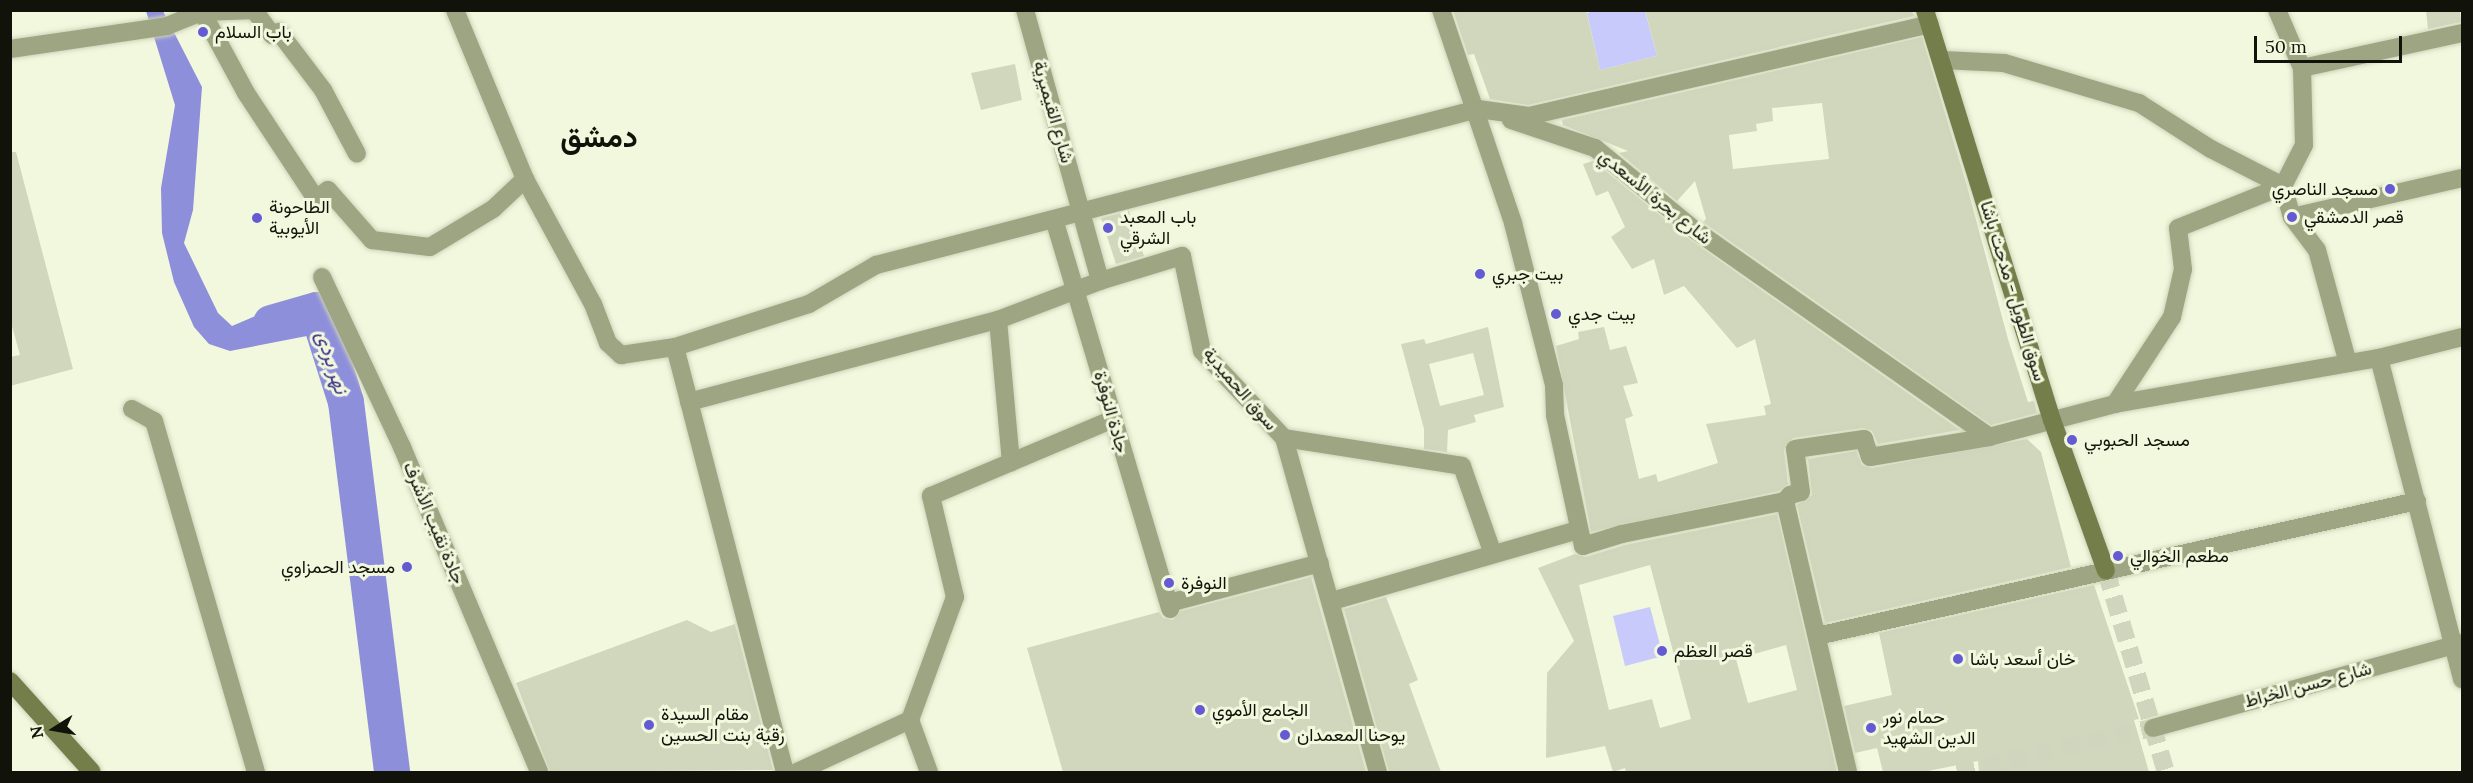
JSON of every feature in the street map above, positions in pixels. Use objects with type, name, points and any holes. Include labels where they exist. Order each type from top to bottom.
[{"type":"street","points":[[454,10],[525,179],[592,304],[608,343],[621,355],[675,347],[809,304],[876,265],[1478,109],[1529,116],[1928,17]]},
{"type":"street","name":"شارع القيميرية","points":[[1025,10],[1082,213]]},
{"type":"street","points":[[1441,10],[1478,109],[1513,223],[1554,385],[1555,416],[1583,546],[1622,534],[1785,501],[1790,495],[1801,492],[1795,449],[1864,439],[1870,457],[1989,437],[2115,404],[2379,358],[2463,337]]},
{"type":"street","points":[[2115,404],[2172,317],[2182,270],[2178,228],[2283,186],[2304,145],[2302,68],[2277,10]]},
{"type":"street","points":[[201,11],[246,93],[316,199],[328,190],[372,240],[430,247],[493,209],[525,179]]},
{"type":"street","points":[[10,49],[167,26],[201,11],[255,11],[272,35],[279,32],[323,90],[357,154]]},
{"type":"street","name":"سوق الطويل - مدحت باشا","points":[[1928,17],[2052,420],[2106,571]]},
{"type":"street","points":[[2302,68],[2463,33]]},
{"type":"street","points":[[1943,60],[2004,63],[2139,104],[2211,149],[2283,186],[2292,217],[2317,250],[2348,363]]},
{"type":"street","name":"شارع بحرة الأسعدي","points":[[1478,109],[1594,148],[1695,230],[1989,437]]},
{"type":"street","points":[[2292,217],[2463,178]]},
{"type":"street","points":[[689,402],[998,320],[1100,281],[1082,213]]},
{"type":"street","name":"جادة النوفرة","points":[[1054,219],[1170,606],[1320,563]]},
{"type":"street","name":"سوق الحميدية","points":[[1100,281],[1182,256],[1202,351],[1284,438],[1332,601],[1378,772]]},
{"type":"street","name":"جادة نقيب الأشرف","points":[[322,277],[402,447],[539,772]]},
{"type":"street","points":[[998,320],[1011,462]]},
{"type":"street","points":[[675,347],[785,772]]},
{"type":"street","points":[[2379,358],[2417,501],[2459,644],[2463,679]]},
{"type":"street","points":[[132,409],[154,420],[256,772]]},
{"type":"street","points":[[929,772],[909,720],[955,597],[931,496],[1113,419]]},
{"type":"street","points":[[1284,438],[1462,466],[1493,554]]},
{"type":"street","points":[[1785,501],[1848,772]]},
{"type":"street","points":[[1816,636],[2417,501]]},
{"type":"street","points":[[1332,601],[1578,530]]},
{"type":"street","name":"شارع حسن الخراط","points":[[2153,728],[2459,644]]},
{"type":"street","points":[[10,681],[92,772]]},
{"type":"street","points":[[797,772],[909,720]]},
{"type":"shaded area","points":[[1596,10],[1645,11],[1657,56],[1600,70],[1587,13]]},
{"type":"shaded area","points":[[146,11],[163,11],[202,87],[193,210],[184,243],[218,313],[232,326],[303,296],[317,310],[329,349],[312,335],[230,351],[209,344],[194,327],[174,282],[162,233],[161,188],[175,105]]},
{"type":"shaded area","points":[[1650,607],[1663,656],[1625,666],[1613,616]]},
{"type":"building","points":[[1453,10],[1586,10],[1600,70],[1657,56],[1645,10],[1912,10],[1914,16],[1528,105],[1490,99],[1474,54],[1468,55]]},
{"type":"building","points":[[2426,10],[2460,10],[2461,22],[2428,29]]},
{"type":"building","points":[[1922,37],[1967,186],[2008,339],[2028,402],[2034,401],[2037,413],[1991,425],[1703,222],[1706,219],[1695,181],[1677,201],[1619,153],[1628,151],[1563,125],[1562,120]],"holes":[[[1822,103],[1829,159],[1733,169],[1729,135],[1757,131],[1756,124],[1773,121],[1772,108]]]},
{"type":"building","points":[[1015,64],[1022,100],[981,110],[971,73]]},
{"type":"building","points":[[10,152],[16,152],[73,369],[10,386],[10,357],[20,355],[10,319]]},
{"type":"building","points":[[1593,161],[1689,239],[1960,430],[1878,444],[1872,431],[1863,428],[1793,438],[1784,450],[1788,484],[1779,491],[1591,532],[1556,346],[1579,339],[1578,332],[1604,327],[1610,350],[1626,346],[1638,383],[1623,386],[1633,416],[1625,419],[1639,479],[1656,474],[1658,482],[1718,463],[1706,424],[1766,415],[1764,406],[1771,404],[1755,339],[1737,348],[1684,286],[1664,295],[1654,259],[1632,269],[1611,237],[1625,227],[1608,191],[1596,196],[1583,164]]},
{"type":"building","points":[[1129,211],[1144,256],[1116,264],[1101,218]]},
{"type":"building","points":[[1488,327],[1504,407],[1474,415],[1476,422],[1448,430],[1447,452],[1424,449],[1424,429],[1401,344],[1424,339],[1426,344]],"holes":[[[1473,353],[1484,395],[1440,406],[1429,364]]]},
{"type":"building","points":[[2027,439],[2041,452],[2071,567],[1825,623],[1797,505],[1812,495],[1808,459],[1856,451],[1862,465],[1872,468]]},
{"type":"building","points":[[1777,514],[1837,772],[1626,772],[1625,768],[1613,772],[1605,746],[1546,758],[1547,673],[1574,641],[1538,568],[1575,554],[1586,557],[1625,545]],"holes":[[[1650,565],[1691,719],[1660,728],[1652,699],[1609,710],[1579,585]],[[1786,645],[1797,690],[1748,703],[1736,659]]]},
{"type":"building","name":"الجامع الأموي","points":[[1311,577],[1366,772],[1063,772],[1027,648],[1159,612],[1163,618],[1173,620],[1181,611]]},
{"type":"building","points":[[2094,585],[2139,719],[2134,720],[2149,772],[1979,772],[1978,761],[1923,772],[1883,772],[1877,748],[1855,753],[1844,706],[1892,695],[1879,633]]},
{"type":"building","points":[[1386,597],[1418,680],[1409,684],[1441,772],[1389,772],[1344,609]]},
{"type":"building","name":"مقام السيدة رقية بنت الحسين","points":[[687,620],[711,632],[735,624],[773,770],[550,772],[516,683]]},
{"type":"waterway","name":"نهر بردى","points":[[271,323],[317,310],[346,402],[392,772]]},
{"type":"tunnel","points":[[2106,571],[2166,772]]},
{"type":"tunnel","points":[[1957,772],[2153,728]]},
{"type":"place","name":"باب السلام","points":[[203,32]]},
{"type":"place","name":"مسجد الناصري","points":[[2390,189]]},
{"type":"place","name":"قصر الدمشقي","points":[[2292,217]]},
{"type":"place","name":"الطاحونة الأيوبية","points":[[257,218]]},
{"type":"place","name":"باب المعبد الشرقي","points":[[1108,228]]},
{"type":"place","name":"بيت جبري","points":[[1480,274]]},
{"type":"place","name":"بيت جدي","points":[[1556,314]]},
{"type":"place","name":"مسجد الحبوبي","points":[[2072,440]]},
{"type":"place","name":"مطعم الخوالي","points":[[2118,556]]},
{"type":"place","name":"مسجد الحمزاوي","points":[[407,567]]},
{"type":"place","name":"النوفرة","points":[[1169,583]]},
{"type":"place","name":"قصر العظم","points":[[1662,651]]},
{"type":"place","name":"خان أسعد باشا","points":[[1958,659]]},
{"type":"place","name":"الجامع الأموي","points":[[1200,710]]},
{"type":"place","name":"مقام السيدة رقية بنت الحسين","points":[[649,725]]},
{"type":"place","name":"حمام نور الدين الشهيد","points":[[1871,728]]},
{"type":"place","name":"يوحنا المعمدان","points":[[1285,735]]},
{"type":"district","name":"دمشق","points":[[599,136]]}]
